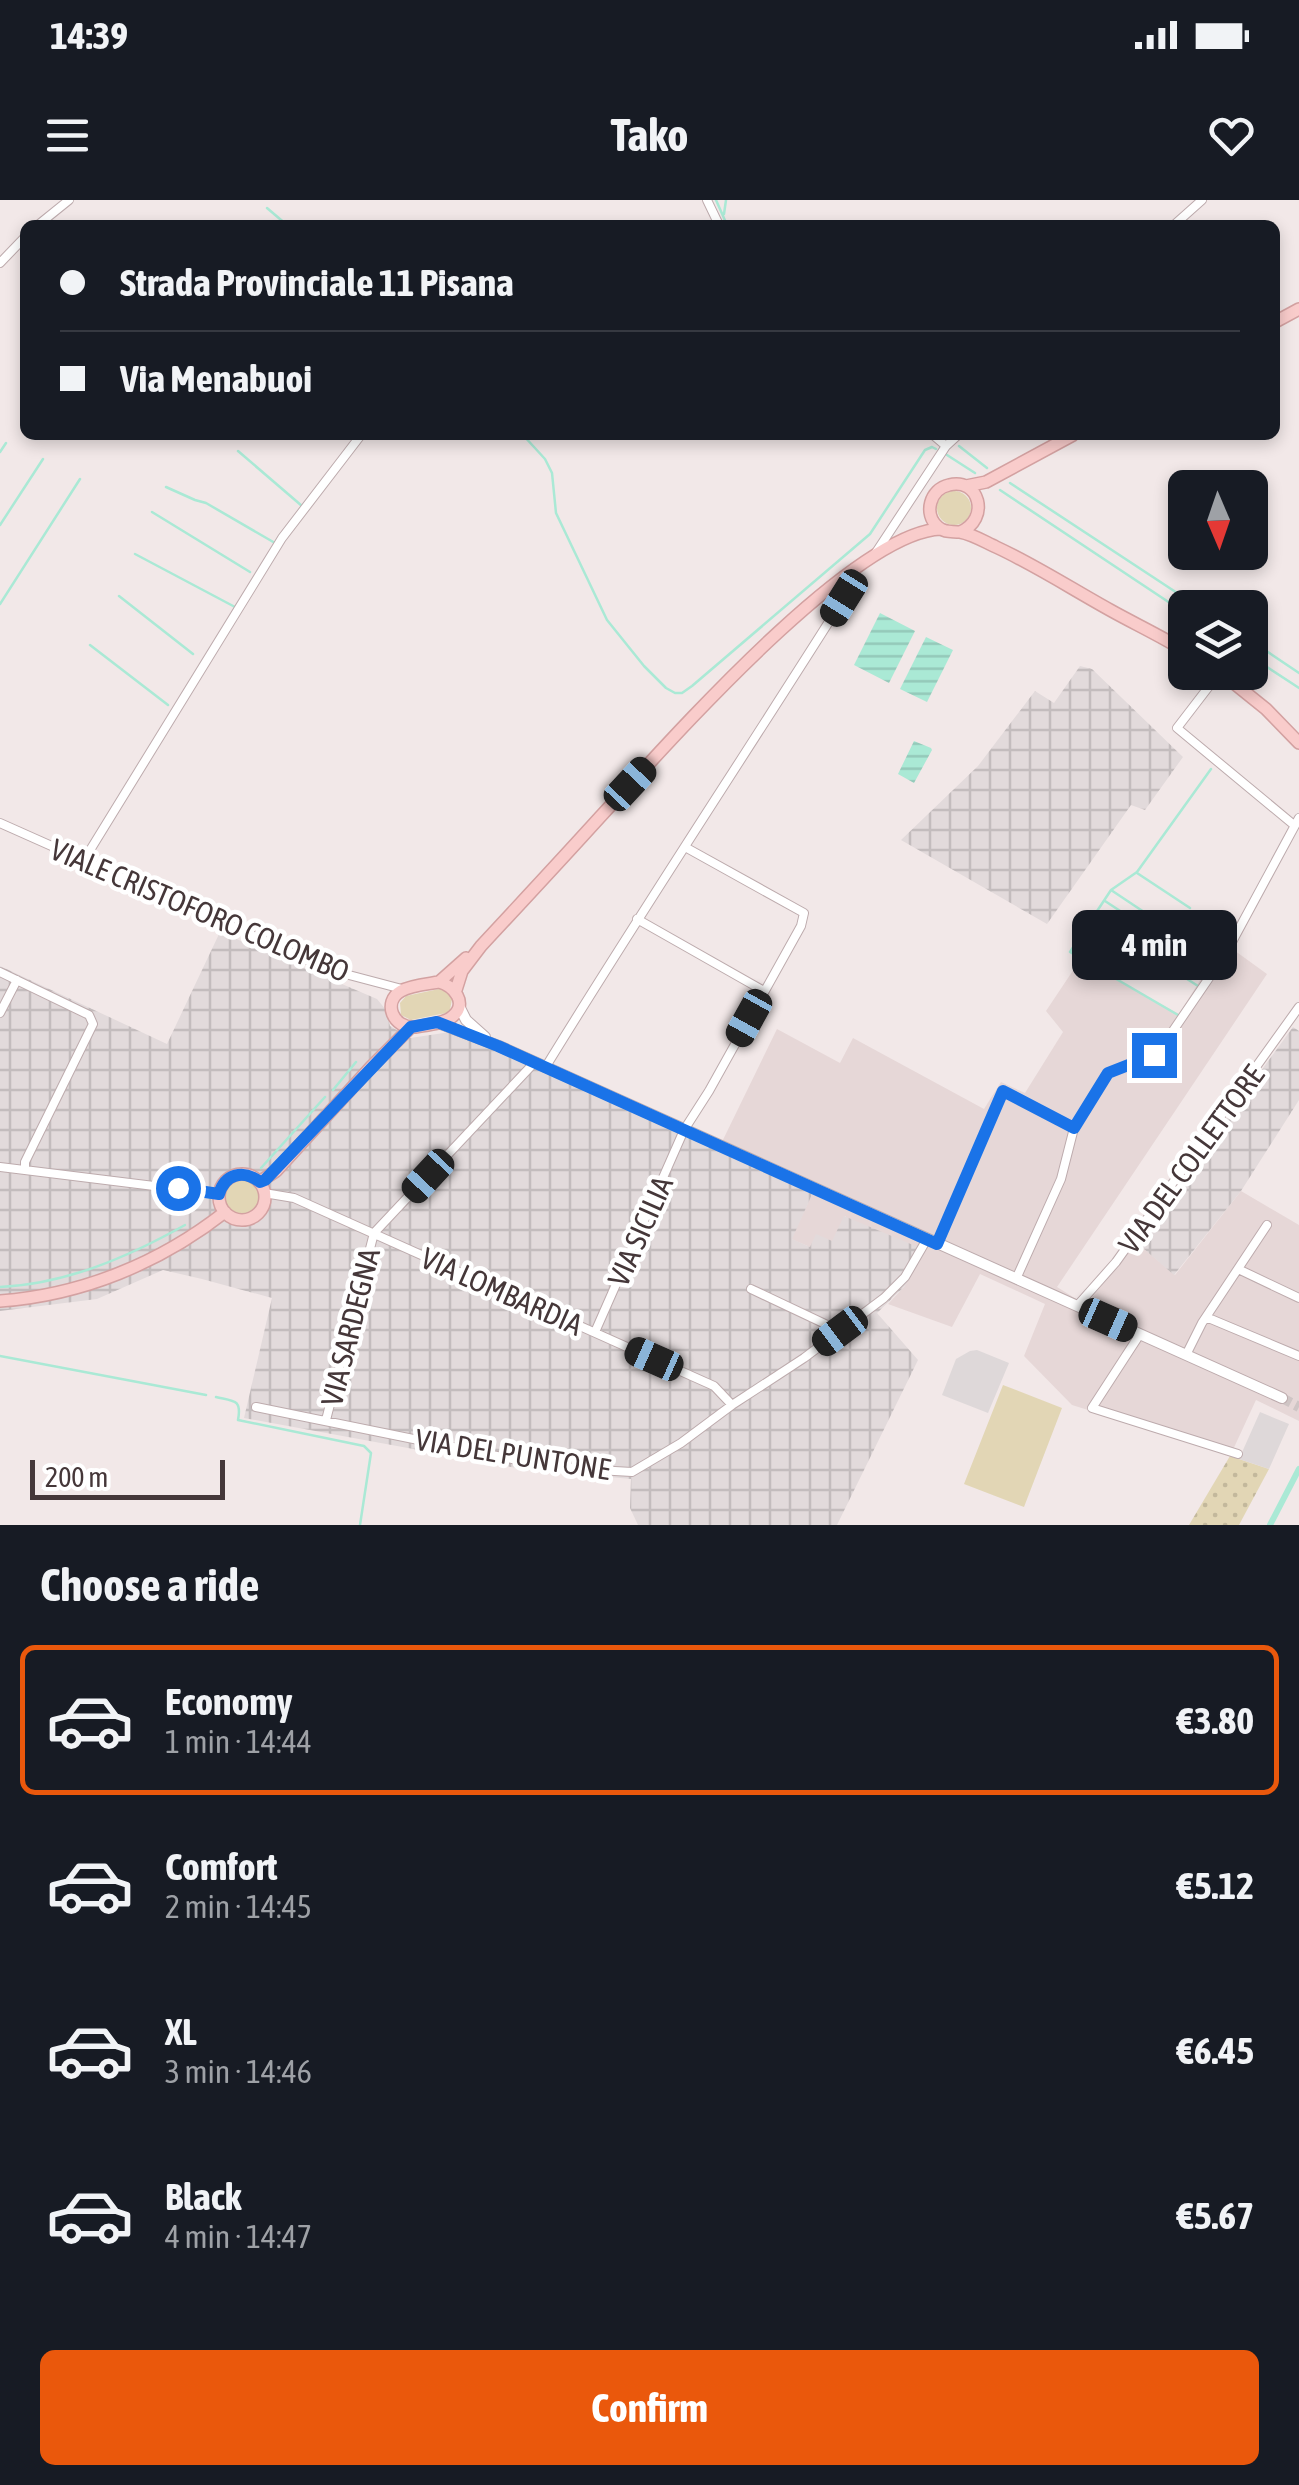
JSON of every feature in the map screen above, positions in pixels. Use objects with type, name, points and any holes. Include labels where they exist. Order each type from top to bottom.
[{"type":"main road","points":[[941,530],[931,517],[930,508],[933,495],[940,488],[986,482],[1064,440]]},
{"type":"main road","points":[[978,503],[1005,472]]},
{"type":"main road","points":[[966,486],[978,503],[982,530],[999,548]]},
{"type":"main road","points":[[439,982],[480,946],[736,672],[810,605],[922,520],[930,508]]},
{"type":"main road","points":[[892,544],[923,532],[960,532],[978,517]]},
{"type":"main road","points":[[960,532],[999,548],[1168,641]]},
{"type":"main road","points":[[1242,690],[1299,742]]},
{"type":"main road","points":[[395,1020],[411,1027],[450,1020],[459,1006],[456,990],[462,970],[480,946]]},
{"type":"main road","points":[[371,1067],[390,1038],[396,995],[403,989],[439,982],[456,990]]},
{"type":"main road","points":[[262,1187],[244,1174],[232,1176],[223,1183],[220,1204],[236,1219],[254,1216],[262,1208],[262,1187],[411,1027]]},
{"type":"main road","points":[[0,1301],[51,1294],[136,1267],[202,1231],[225,1212]]},
{"type":"street","points":[[44,220],[69,200]]},
{"type":"street","points":[[1180,220],[1202,200]]},
{"type":"street","points":[[0,263],[20,242]]},
{"type":"street","points":[[84,860],[282,538],[356,440]]},
{"type":"street","points":[[939,440],[946,446]]},
{"type":"street","points":[[875,555],[953,440]]},
{"type":"street","points":[[374,1233],[540,1066],[844,598],[854,570]]},
{"type":"street","points":[[1016,1279],[1061,1179],[1074,1128],[1108,1073],[1154,1055],[1166,1041],[1226,953],[1296,822],[1177,728],[1206,690]]},
{"type":"street","name":"VIALE CRISTOFORO COLOMBO","points":[[0,823],[330,970],[403,989]]},
{"type":"street","name":"VIA SICILIA","points":[[595,1332],[684,1130],[764,992],[804,913],[685,847]]},
{"type":"street","points":[[637,920],[764,992]]},
{"type":"street","points":[[0,972],[89,1015],[93,1024],[25,1170]]},
{"type":"street","points":[[0,1013],[17,980]]},
{"type":"street","points":[[459,1006],[466,1020],[498,1046]]},
{"type":"street","name":"VIA DEL COLLETTORE","points":[[1077,1306],[1116,1262],[1299,1007]]},
{"type":"street","points":[[437,1022],[1282,1398]]},
{"type":"street","name":"VIA DEL PUNTONE","points":[[256,1408],[518,1460],[625,1472],[642,1468],[804,1358],[884,1298],[905,1277],[932,1241],[1003,1091],[1074,1128]]},
{"type":"street","points":[[0,1168],[219,1194]]},
{"type":"street","name":"VIA LOMBARDIA","points":[[262,1187],[374,1233],[714,1386],[732,1405]]},
{"type":"street","points":[[1186,1355],[1206,1316],[1266,1225]]},
{"type":"street","name":"VIA SARDEGNA","points":[[326,1420],[374,1233]]},
{"type":"street","points":[[1238,1269],[1299,1298]]},
{"type":"street","points":[[751,1289],[840,1331]]},
{"type":"street","points":[[1206,1316],[1299,1356]]},
{"type":"street","points":[[1140,1334],[1092,1408],[1238,1454]]},
{"type":"shaded area","points":[[954,491],[966,496],[971,508],[966,520],[954,525],[942,520],[937,508],[942,496]]},
{"type":"shaded area","points":[[880,613],[915,631],[889,683],[854,665]]},
{"type":"shaded area","points":[[926,637],[953,650],[927,702],[900,689]]},
{"type":"shaded area","points":[[1080,666],[1092,669],[1183,757],[1145,810],[1131,805],[1047,924],[901,840],[978,766],[1035,691],[1054,703]]},
{"type":"shaded area","points":[[914,741],[932,750],[914,783],[898,774]]},
{"type":"shaded area","points":[[1184,914],[1267,974],[1057,1287],[1086,1305],[1136,1242],[1175,1275],[1241,1191],[1299,1225],[1299,1421],[1256,1400],[1231,1454],[1072,1405],[1024,1356],[1045,1304],[980,1274],[952,1327],[888,1304],[905,1286],[845,1216],[833,1241],[810,1247],[791,1239],[814,1190],[719,1148],[777,1029],[840,1063],[853,1038],[984,1109],[1001,1082],[1025,1093],[1063,1032],[1046,1011],[1080,960],[1179,1014],[1207,969],[1161,939]]},
{"type":"shaded area","points":[[220,932],[377,999],[386,1010],[390,1026],[410,1038],[457,1031],[814,1190],[792,1239],[810,1247],[816,1234],[832,1241],[844,1216],[925,1250],[905,1286],[877,1313],[918,1360],[837,1525],[638,1525],[630,1508],[631,1479],[522,1469],[244,1418],[272,1298],[202,1279],[163,1270],[97,1299],[0,1311],[0,966],[167,1044]]},
{"type":"shaded area","points":[[439,989],[452,999],[446,1013],[411,1020],[401,1015],[400,1003],[406,996]]},
{"type":"shaded area","points":[[1293,1027],[1299,1031],[1299,1100],[1241,1191],[1174,1275],[1136,1242]]},
{"type":"shaded area","points":[[242,1180],[254,1185],[259,1197],[254,1209],[242,1214],[230,1209],[225,1197],[230,1185]]},
{"type":"shaded area","points":[[977,1350],[1009,1363],[988,1413],[942,1395],[956,1359]]},
{"type":"shaded area","points":[[1003,1385],[1062,1408],[1024,1507],[964,1484]]},
{"type":"shaded area","points":[[1260,1412],[1289,1424],[1269,1469],[1239,1459]]},
{"type":"shaded area","points":[[1230,1456],[1269,1469],[1239,1525],[1189,1525]]},
{"type":"waterway","points":[[716,200],[725,220]]},
{"type":"waterway","points":[[724,214],[726,200]]},
{"type":"waterway","points":[[267,208],[281,220]]},
{"type":"waterway","points":[[528,440],[552,473],[556,513],[607,620],[644,666],[675,693],[692,686],[870,534],[925,450],[936,449]]},
{"type":"waterway","points":[[0,452],[6,443]]},
{"type":"waterway","points":[[959,446],[987,468]]},
{"type":"waterway","points":[[238,451],[302,506]]},
{"type":"waterway","points":[[947,455],[975,473]]},
{"type":"waterway","points":[[0,525],[43,459]]},
{"type":"waterway","points":[[0,604],[80,479]]},
{"type":"waterway","points":[[1010,483],[1173,590]]},
{"type":"waterway","points":[[166,487],[206,503],[275,543]]},
{"type":"waterway","points":[[1000,490],[1168,602]]},
{"type":"waterway","points":[[152,512],[250,572]]},
{"type":"waterway","points":[[135,554],[235,607]]},
{"type":"waterway","points":[[119,596],[193,654]]},
{"type":"waterway","points":[[90,645],[168,705]]},
{"type":"waterway","points":[[1268,652],[1299,673]]},
{"type":"waterway","points":[[1268,668],[1299,688]]},
{"type":"waterway","points":[[1178,1015],[1070,952],[1111,890],[1137,872],[1211,769]]},
{"type":"waterway","points":[[1137,873],[1190,908]]},
{"type":"waterway","points":[[1111,890],[1168,928]]},
{"type":"waterway","points":[[1105,901],[1210,970]]},
{"type":"waterway","points":[[1092,918],[1198,986]]},
{"type":"waterway","points":[[333,1090],[356,1062]]},
{"type":"waterway","points":[[261,1168],[325,1097]]},
{"type":"waterway","points":[[0,1287],[73,1275],[141,1248],[185,1225]]},
{"type":"waterway","points":[[0,1356],[206,1395]]},
{"type":"waterway","points":[[216,1397],[235,1402],[238,1420],[364,1446],[371,1453],[360,1525]]},
{"type":"waterway","points":[[1270,1525],[1299,1469]]},
{"type":"tunnel","points":[[1282,1398],[1299,1407]]},
{"type":"route","points":[[178,1188],[219,1194],[223,1183],[232,1176],[244,1174],[260,1182],[265,1180],[411,1027],[437,1022],[937,1244],[1003,1091],[1074,1128],[1108,1073],[1154,1055]]}]
